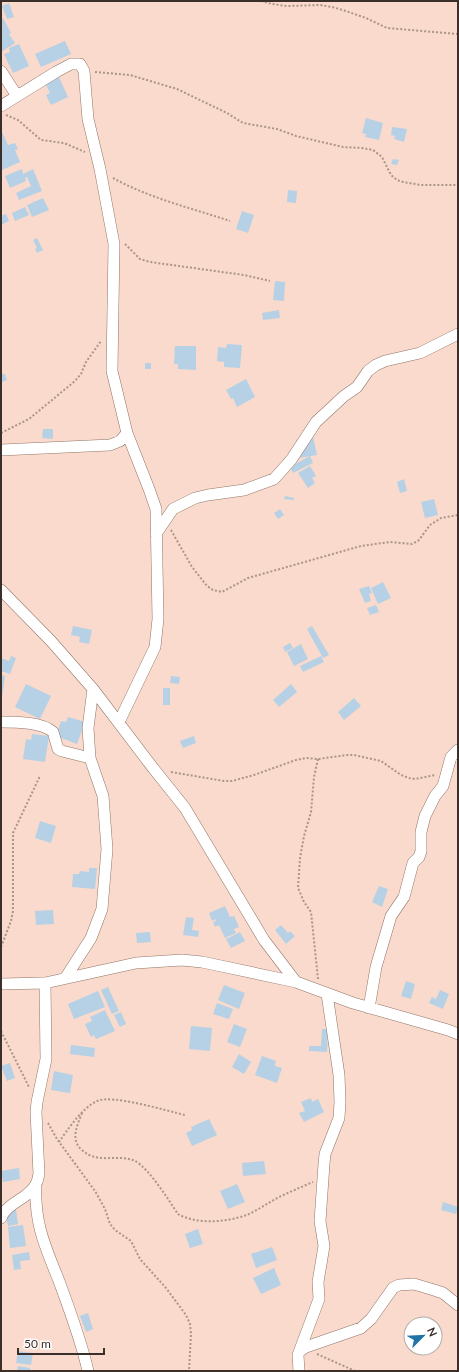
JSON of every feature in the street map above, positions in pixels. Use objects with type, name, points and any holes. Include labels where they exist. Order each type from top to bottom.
[{"type":"street","points":[[1,106],[71,64],[80,64],[84,71],[88,119],[100,168],[114,244],[111,365],[127,433],[156,510],[158,619],[155,647],[119,722]]},
{"type":"street","points":[[1,71],[17,96]]},
{"type":"street","points":[[156,534],[173,509],[195,498],[244,490],[274,480],[291,460],[316,422],[344,396],[357,387],[368,371],[385,361],[420,353],[458,334]]},
{"type":"street","points":[[1,450],[110,445],[120,441],[127,433]]},
{"type":"street","points":[[1,590],[51,641],[93,689],[186,808],[264,940],[296,982]]},
{"type":"street","points":[[66,977],[91,938],[102,909],[107,848],[104,807],[100,785],[90,758],[88,728],[93,689]]},
{"type":"street","points":[[1,722],[21,722],[50,729],[53,732],[58,749],[90,758]]},
{"type":"street","points":[[369,1008],[376,967],[391,916],[404,897],[413,862],[419,857],[421,851],[425,816],[435,796],[443,786],[451,756],[458,750]]},
{"type":"street","points":[[1,984],[45,983],[66,977],[136,963],[182,960],[202,962],[296,982],[369,1008],[458,1034]]},
{"type":"street","points":[[45,983],[46,1059],[36,1112],[39,1169],[35,1202],[39,1228],[80,1340],[88,1371]]},
{"type":"street","points":[[299,1371],[298,1355],[303,1349],[320,1295],[318,1282],[324,1246],[320,1221],[325,1154],[339,1118],[339,1075],[323,992]]},
{"type":"street","points":[[1,1218],[8,1208],[24,1197],[36,1184]]},
{"type":"street","points":[[303,1349],[362,1328],[393,1288],[399,1285],[414,1284],[443,1293],[458,1305]]},
{"type":"path","points":[[260,1],[287,6],[320,5],[343,10],[387,28],[458,34]]},
{"type":"path","points":[[84,71],[130,75],[159,83],[196,97],[243,123],[277,129],[296,136],[342,147],[373,150],[382,157],[391,175],[397,180],[403,182],[421,185],[458,184]]},
{"type":"path","points":[[112,233],[140,259],[150,262],[244,275],[270,281]]},
{"type":"path","points":[[1,433],[29,419],[75,381],[81,374],[86,362],[112,326]]},
{"type":"path","points":[[165,521],[192,567],[208,586],[213,590],[222,592],[248,578],[361,546],[390,542],[412,544],[419,540],[430,525],[441,518],[458,515]]},
{"type":"path","points":[[154,768],[224,782],[254,776],[296,760],[354,755],[381,761],[401,775],[415,779],[447,772]]},
{"type":"path","points":[[318,759],[314,777],[310,812],[300,858],[298,888],[310,912],[323,992]]},
{"type":"path","points":[[1,947],[11,921],[13,910],[13,833],[40,776]]},
{"type":"path","points":[[1,1031],[37,1102]]},
{"type":"path","points":[[59,1142],[82,1113],[97,1101],[104,1099],[134,1102],[185,1115]]},
{"type":"path","points":[[82,1113],[75,1134],[76,1142],[82,1151],[92,1157],[128,1159],[135,1161],[141,1165],[160,1187],[178,1214],[182,1217],[197,1220],[216,1221],[241,1216],[323,1177]]},
{"type":"path","points":[[47,1121],[59,1142],[95,1191],[105,1209],[110,1224],[115,1230],[131,1241],[140,1259],[166,1288],[186,1315],[190,1324],[191,1334],[189,1371]]},
{"type":"path","points":[[303,1349],[355,1371]]},
{"type":"building","points":[[9,3],[14,17],[7,19],[2,6]]},
{"type":"building","points":[[3,18],[11,33],[9,34],[15,43],[1,52],[1,19]]},
{"type":"building","points":[[65,41],[71,54],[41,67],[35,54]]},
{"type":"building","points":[[19,44],[29,66],[13,73],[4,54],[10,52],[9,48]]},
{"type":"building","points":[[58,75],[68,97],[51,105],[46,95],[50,93],[44,81]]},
{"type":"building","points":[[366,118],[383,123],[379,140],[365,137],[366,134],[362,133]]},
{"type":"building","points":[[392,127],[407,129],[404,142],[394,139],[395,136],[391,135]]},
{"type":"building","points":[[1,130],[8,145],[15,143],[18,149],[15,150],[20,162],[2,170],[1,167]]},
{"type":"building","points":[[393,159],[399,160],[397,165],[391,164]]},
{"type":"building","points":[[22,169],[23,174],[33,169],[42,191],[19,200],[16,193],[31,186],[27,177],[25,178],[26,181],[10,188],[5,176]]},
{"type":"building","points":[[288,190],[297,191],[296,203],[287,202]]},
{"type":"building","points":[[43,198],[49,210],[32,217],[27,205]]},
{"type":"building","points":[[25,207],[29,215],[15,221],[12,213]]},
{"type":"building","points":[[242,211],[254,215],[248,233],[236,229]]},
{"type":"building","points":[[6,214],[9,221],[1,225],[1,216]]},
{"type":"building","points":[[37,238],[43,250],[37,253],[35,249],[37,248],[33,240]]},
{"type":"building","points":[[275,281],[285,282],[284,301],[273,300]]},
{"type":"building","points":[[279,310],[280,318],[263,320],[262,313]]},
{"type":"building","points":[[227,344],[242,345],[240,368],[224,367],[224,362],[217,361],[218,347],[226,348]]},
{"type":"building","points":[[175,346],[196,346],[196,370],[178,369],[178,364],[174,364]]},
{"type":"building","points":[[145,363],[151,363],[151,369],[145,369]]},
{"type":"building","points":[[1,374],[5,374],[7,380],[2,382]]},
{"type":"building","points":[[246,379],[255,397],[237,407],[233,398],[231,399],[226,390]]},
{"type":"building","points":[[43,429],[53,429],[53,439],[42,438]]},
{"type":"building","points":[[313,437],[317,455],[299,458],[296,440]]},
{"type":"building","points":[[310,456],[313,463],[293,473],[290,467]]},
{"type":"building","points":[[310,466],[316,476],[312,478],[315,483],[308,488],[298,473]]},
{"type":"building","points":[[404,479],[407,491],[400,493],[397,482]]},
{"type":"building","points":[[285,496],[294,498],[294,500],[284,499]]},
{"type":"building","points":[[434,499],[438,515],[425,518],[421,502]]},
{"type":"building","points":[[280,509],[284,515],[278,519],[274,513]]},
{"type":"building","points":[[383,582],[391,598],[378,604],[371,588]]},
{"type":"building","points":[[369,586],[372,593],[369,594],[371,601],[365,603],[359,589]]},
{"type":"building","points":[[376,605],[379,612],[370,615],[367,608]]},
{"type":"building","points":[[73,626],[92,630],[89,644],[79,642],[80,637],[71,635]]},
{"type":"building","points":[[312,626],[329,655],[323,658],[307,629]]},
{"type":"building","points":[[290,643],[293,648],[285,652],[283,647]]},
{"type":"building","points":[[301,644],[308,659],[294,666],[287,652]]},
{"type":"building","points":[[11,656],[16,658],[10,674],[1,671],[1,658],[9,661]]},
{"type":"building","points":[[321,656],[324,662],[303,672],[300,666]]},
{"type":"building","points":[[1,675],[5,676],[2,698],[1,698]]},
{"type":"building","points":[[171,676],[180,677],[179,684],[170,683]]},
{"type":"building","points":[[26,684],[51,696],[40,719],[15,707]]},
{"type":"building","points":[[291,684],[297,692],[279,707],[273,700]]},
{"type":"building","points":[[163,688],[170,688],[170,705],[163,705]]},
{"type":"building","points":[[354,698],[361,706],[344,720],[338,712]]},
{"type":"building","points":[[68,717],[85,722],[77,744],[56,736],[61,721],[66,722]]},
{"type":"building","points":[[32,734],[49,736],[45,762],[23,759],[26,739],[31,740]]},
{"type":"building","points":[[194,736],[196,743],[183,748],[180,741]]},
{"type":"building","points":[[40,821],[56,826],[51,843],[35,838]]},
{"type":"building","points":[[89,868],[97,868],[95,889],[72,887],[73,874],[79,874],[80,871],[89,872]]},
{"type":"building","points":[[379,886],[388,889],[382,907],[372,902]]},
{"type":"building","points":[[225,906],[230,917],[234,916],[239,927],[234,929],[236,933],[225,938],[219,925],[215,927],[213,922],[216,921],[215,919],[212,921],[209,913]]},
{"type":"building","points":[[53,910],[54,924],[36,925],[35,911]]},
{"type":"building","points":[[186,917],[194,918],[192,930],[199,931],[198,937],[183,935]]},
{"type":"building","points":[[281,925],[288,933],[290,931],[295,936],[286,944],[275,930]]},
{"type":"building","points":[[150,932],[151,942],[137,943],[136,933]]},
{"type":"building","points":[[240,932],[245,941],[231,948],[226,939]]},
{"type":"building","points":[[406,981],[415,984],[411,999],[401,996]]},
{"type":"building","points":[[224,985],[245,993],[239,1009],[218,1000]]},
{"type":"building","points":[[108,987],[119,1011],[112,1014],[101,990]]},
{"type":"building","points":[[440,990],[449,994],[443,1009],[429,1003],[432,997],[436,999]]},
{"type":"building","points":[[98,991],[105,1007],[74,1019],[68,1004]]},
{"type":"building","points":[[217,1003],[233,1009],[229,1019],[213,1014]]},
{"type":"building","points":[[105,1010],[115,1031],[96,1039],[94,1035],[91,1037],[85,1024],[92,1021],[90,1017]]},
{"type":"building","points":[[121,1012],[126,1024],[120,1027],[114,1015]]},
{"type":"building","points":[[234,1024],[247,1029],[240,1047],[227,1042]]},
{"type":"building","points":[[191,1026],[212,1028],[210,1051],[189,1049]]},
{"type":"building","points":[[322,1029],[328,1029],[327,1052],[309,1051],[309,1046],[321,1046]]},
{"type":"building","points":[[71,1045],[95,1048],[94,1057],[70,1054]]},
{"type":"building","points":[[239,1054],[251,1062],[244,1074],[232,1067]]},
{"type":"building","points":[[262,1056],[276,1061],[275,1066],[282,1068],[277,1083],[255,1075]]},
{"type":"building","points":[[10,1063],[15,1078],[7,1081],[1,1066]]},
{"type":"building","points":[[54,1071],[73,1075],[70,1093],[51,1090]]},
{"type":"building","points":[[311,1098],[312,1102],[318,1099],[324,1112],[304,1122],[299,1113],[305,1111],[301,1102]]},
{"type":"building","points":[[209,1119],[217,1135],[192,1146],[186,1133],[192,1130],[191,1127]]},
{"type":"building","points":[[264,1161],[266,1174],[243,1176],[242,1163]]},
{"type":"building","points":[[19,1168],[20,1179],[3,1182],[1,1171]]},
{"type":"building","points":[[237,1184],[245,1202],[228,1209],[220,1191]]},
{"type":"building","points":[[443,1202],[458,1207],[456,1214],[441,1210]]},
{"type":"building","points":[[16,1210],[18,1224],[8,1226],[5,1212]]},
{"type":"building","points":[[23,1225],[26,1246],[10,1248],[8,1227]]},
{"type":"building","points":[[198,1229],[203,1244],[190,1248],[185,1234]]},
{"type":"building","points":[[272,1247],[277,1260],[256,1268],[251,1254]]},
{"type":"building","points":[[29,1252],[30,1260],[20,1261],[21,1269],[14,1270],[12,1255]]},
{"type":"building","points":[[274,1268],[281,1285],[261,1294],[253,1278]]},
{"type":"building","points":[[88,1313],[93,1329],[86,1332],[80,1316]]},
{"type":"building","points":[[18,1351],[33,1353],[31,1365],[16,1363]]},
{"type":"building","points":[[18,1366],[30,1368],[30,1371],[17,1371]]}]
